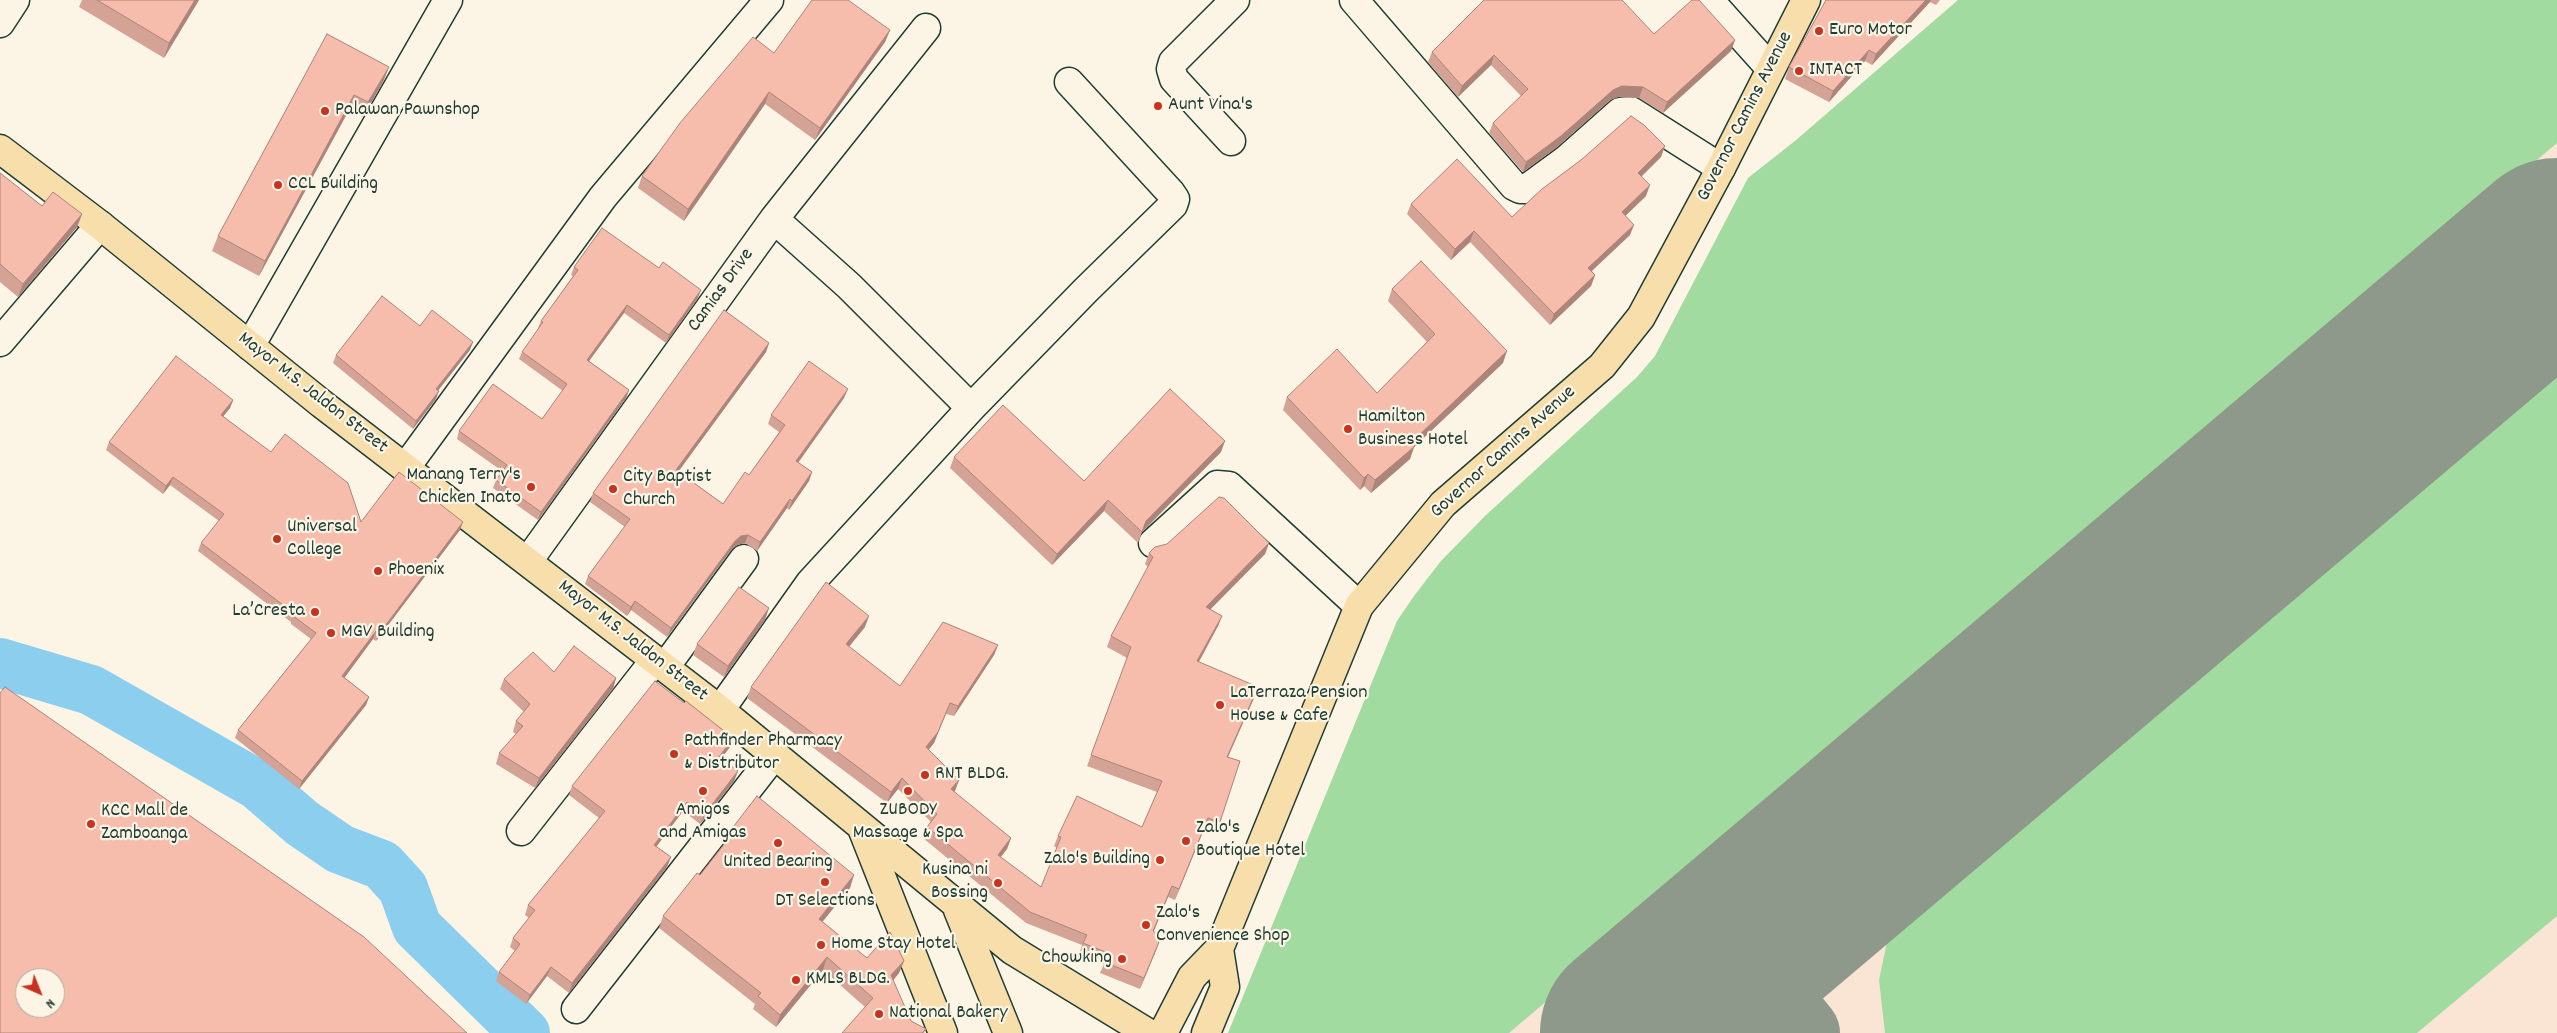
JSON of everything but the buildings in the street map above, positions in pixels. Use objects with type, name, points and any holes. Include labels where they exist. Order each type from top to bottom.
[{"type":"main road","name":"Governor Camins Avenue","points":[[1163,1033],[1192,977],[1219,949],[1359,606],[1443,504],[1602,366],[1641,317],[1721,168],[1806,0]]},
{"type":"main road","name":"Mayor M.S. Jaldon Street","points":[[0,149],[100,225],[250,346],[720,710],[860,824],[958,908],[1008,1033]]},
{"type":"main road","name":"Mayor M.S. Jaldon Street","points":[[860,824],[943,1033]]},
{"type":"main road","points":[[958,908],[1012,950],[1148,1033]]},
{"type":"main road","points":[[1206,1033],[1225,986],[1219,949]]},
{"type":"street","points":[[0,23],[15,0]]},
{"type":"street","points":[[250,346],[448,0]]},
{"type":"street","points":[[406,467],[603,197],[769,0]]},
{"type":"street","points":[[1231,141],[1174,79],[1171,69],[1174,62],[1235,0]]},
{"type":"street","points":[[1354,0],[1514,186],[1520,189],[1526,189],[1567,159],[1620,112],[1631,111],[1721,168]]},
{"type":"street","points":[[1709,0],[1770,68]]},
{"type":"street","name":"Camias Drive","points":[[528,561],[774,219],[926,28]]},
{"type":"street","points":[[720,710],[810,582],[971,408],[1086,290],[1173,205],[1175,199],[1171,193],[1069,82]]},
{"type":"street","points":[[774,219],[848,286],[971,408]]},
{"type":"street","points":[[0,342],[100,225]]},
{"type":"street","points":[[1153,543],[1217,485],[1229,486],[1359,606]]},
{"type":"street","points":[[521,831],[744,559]]},
{"type":"street","points":[[576,1009],[775,754]]},
{"type":"shaded area","points":[[1958,0],[2557,0],[2557,1033],[1228,1033],[1397,621],[1414,596],[1441,561],[1485,516],[1637,377],[1655,356],[1748,178],[1795,141]]},
{"type":"green space","points":[[1958,0],[2557,0],[2557,143],[1509,1033],[1228,1033],[1397,621],[1414,596],[1441,561],[1485,516],[1637,377],[1655,356],[1748,178],[1795,141]]},
{"type":"green space","points":[[2557,376],[2557,916],[2417,1033],[1885,1033],[1879,980],[1887,942]]},
{"type":"waterway","points":[[0,663],[91,690],[258,785],[302,823],[340,849],[382,865],[403,888],[417,927],[525,1033]]},
{"type":"taxiway","points":[[1734,949],[1802,1033]]},
{"type":"taxiway","points":[[1580,1033],[1581,1023],[1599,999],[1688,988]]},
{"type":"runway","points":[[1635,1033],[2557,253]]},
{"type":"place","name":"Euro Motor","points":[[1819,31]]},
{"type":"place","name":"INTACT","points":[[1799,71]]},
{"type":"place","name":"Aunt Vina's","points":[[1158,106]]},
{"type":"place","name":"Palawan Pawnshop","points":[[325,111]]},
{"type":"place","name":"CCL Building","points":[[278,185]]},
{"type":"place","name":"Hamilton Business Hotel","points":[[1348,429]]},
{"type":"place","name":"Manang Terry's Chicken Inato","points":[[531,487]]},
{"type":"place","name":"City Baptist Church","points":[[613,489]]},
{"type":"place","name":"Universal College","points":[[277,539]]},
{"type":"place","name":"Phoenix","points":[[378,571]]},
{"type":"place","name":"La’Cresta","points":[[315,612]]},
{"type":"place","name":"MGV Building","points":[[331,633]]},
{"type":"place","name":"LaTerraza Pension House & Cafe","points":[[1220,705]]},
{"type":"place","name":"Pathfinder Pharmacy & Distributor","points":[[674,754]]},
{"type":"place","name":"RNT BLDG.","points":[[925,775]]},
{"type":"place","name":"Amigos and Amigas","points":[[703,791]]},
{"type":"place","name":"ZUBODY Massage & Spa","points":[[908,791]]},
{"type":"place","name":"KCC Mall de Zamboanga","points":[[91,824]]},
{"type":"place","name":"Zalo's Boutique Hotel","points":[[1186,841]]},
{"type":"place","name":"United Bearing","points":[[778,843]]},
{"type":"place","name":"Zalo's Building","points":[[1160,860]]},
{"type":"place","name":"DT Selections","points":[[825,882]]},
{"type":"place","name":"Kusina ni Bossing","points":[[998,883]]},
{"type":"place","name":"Zalo's Convenience Shop","points":[[1146,925]]},
{"type":"place","name":"Home Stay Hotel","points":[[821,945]]},
{"type":"place","name":"Chowking","points":[[1122,959]]},
{"type":"place","name":"KMLS BLDG.","points":[[796,980]]},
{"type":"place","name":"National Bakery","points":[[879,1014]]}]
